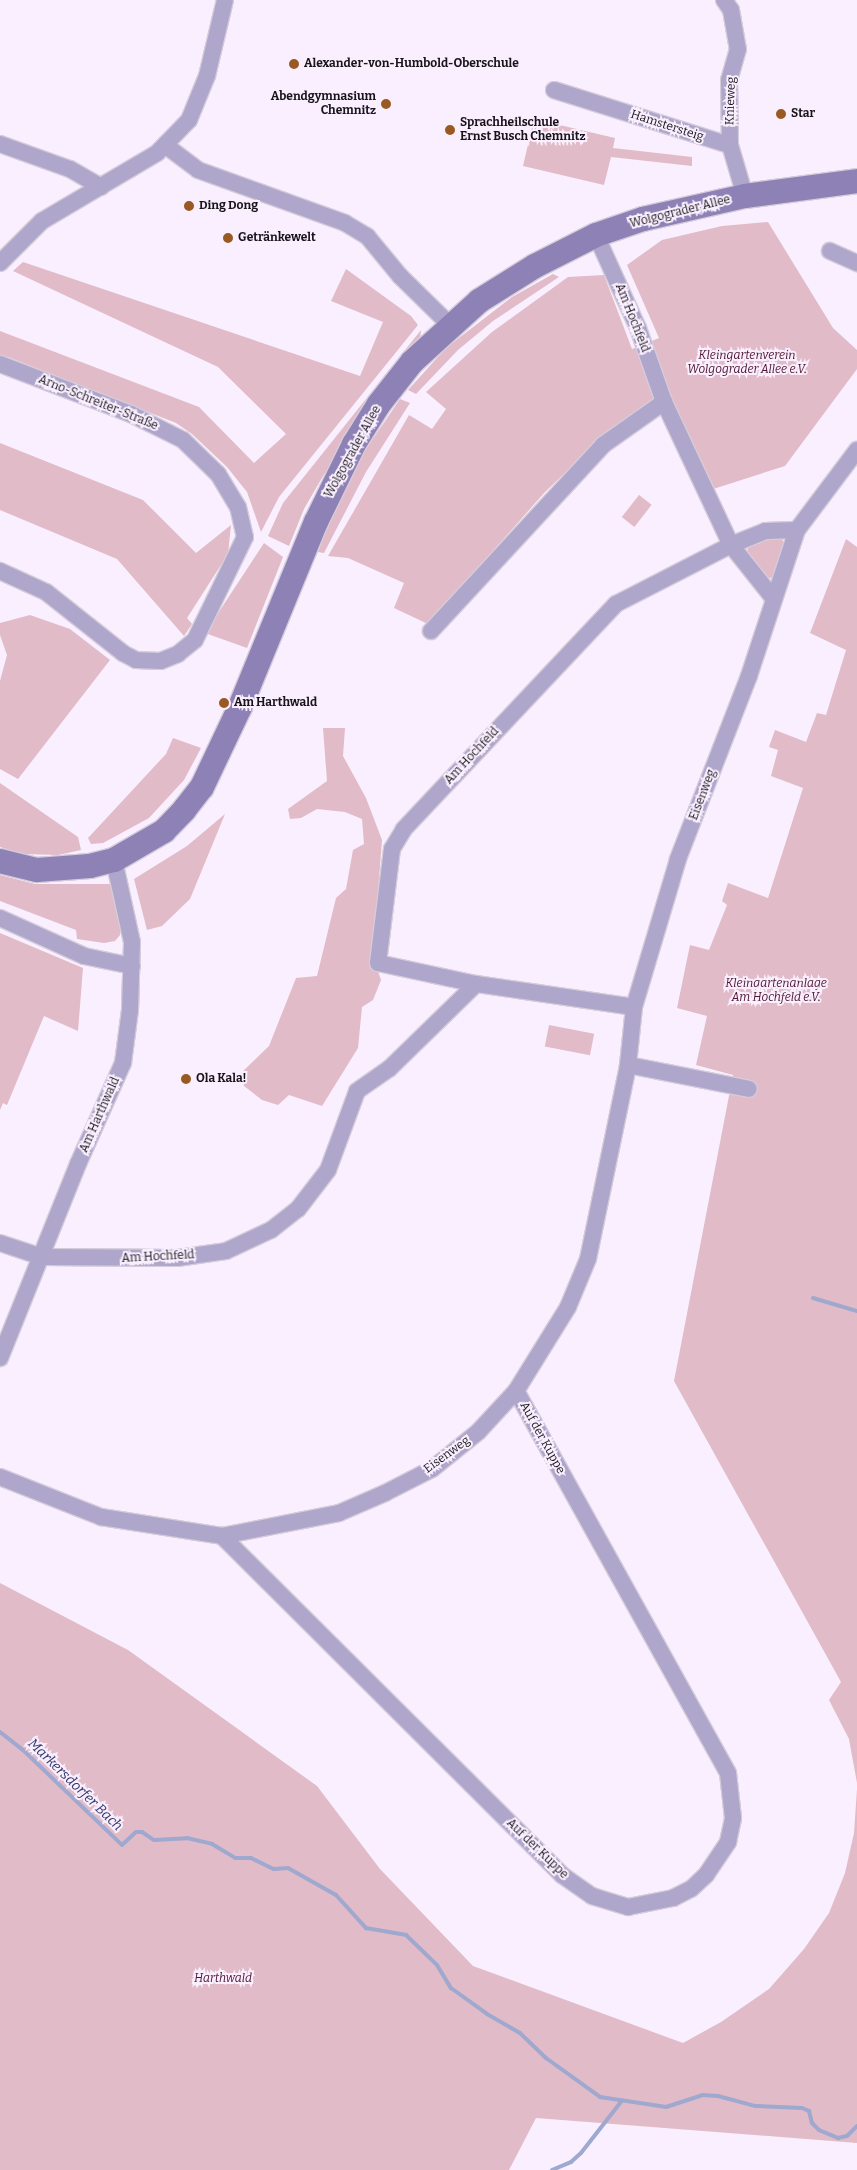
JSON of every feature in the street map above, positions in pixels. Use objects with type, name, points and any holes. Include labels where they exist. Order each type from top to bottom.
[{"type":"main road","name":"Wolgograder Allee","points":[[0,861],[37,870],[90,866],[114,860],[164,831],[202,787],[240,707],[316,522],[354,444],[394,383],[479,301],[535,266],[596,235],[643,219],[745,196],[857,181]]},
{"type":"street","points":[[0,263],[42,222],[157,153],[189,120],[200,94],[225,0]]},
{"type":"street","name":"Knieweg","points":[[724,0],[731,10],[738,49],[729,80],[730,146]]},
{"type":"street","name":"Hamstersteig","points":[[554,90],[730,146]]},
{"type":"street","points":[[0,144],[70,169],[101,187]]},
{"type":"street","points":[[165,145],[198,170],[345,223],[368,236],[400,276],[451,326]]},
{"type":"street","points":[[730,146],[745,196]]},
{"type":"street","name":"Am Hochfeld","points":[[596,235],[638,328],[664,402],[730,545],[774,599]]},
{"type":"street","points":[[830,251],[857,263]]},
{"type":"street","name":"Arno-Schreiter-Straße","points":[[0,364],[131,414],[183,440],[218,474],[238,507],[245,537],[195,640],[178,654],[161,661],[136,660],[123,653],[46,592],[0,571]]},
{"type":"street","points":[[431,631],[603,445],[664,402]]},
{"type":"street","name":"Eisenweg","points":[[0,1477],[101,1517],[222,1536],[339,1513],[432,1469],[478,1432],[516,1391],[568,1307],[588,1259],[628,1065],[634,1007],[678,858],[749,676],[797,530],[857,450]]},
{"type":"street","points":[[730,545],[765,531],[797,530]]},
{"type":"street","name":"Am Hochfeld","points":[[634,1007],[476,984],[378,963],[392,849],[404,829],[616,604],[730,545]]},
{"type":"street","name":"Am Harthwald","points":[[0,1358],[78,1164],[122,1063],[130,1010],[132,930],[114,860]]},
{"type":"street","points":[[0,918],[84,956],[132,966]]},
{"type":"street","name":"Am Hochfeld","points":[[42,1257],[178,1258],[226,1251],[271,1230],[298,1209],[328,1170],[357,1091],[390,1068],[476,984]]},
{"type":"street","points":[[628,1065],[749,1089]]},
{"type":"street","points":[[0,1243],[42,1257]]},
{"type":"street","name":"Auf der Kuppe","points":[[222,1536],[562,1876],[592,1896],[628,1906],[650,1904],[679,1895],[706,1875],[728,1842],[733,1818],[728,1773],[721,1754],[516,1391]]},
{"type":"green space","points":[[534,119],[615,138],[613,148],[692,157],[692,166],[611,157],[604,185],[523,166]]},
{"type":"green space","name":"Kleingartenverein Wolgograder Allee e.V.","points":[[768,222],[833,328],[857,350],[857,369],[785,466],[707,491],[664,399],[602,437],[545,492],[428,624],[394,608],[404,583],[348,558],[328,556],[409,415],[432,429],[446,409],[426,392],[492,332],[568,277],[604,275],[632,349],[659,338],[627,265],[662,240],[722,226]]},
{"type":"green space","points":[[23,262],[360,376],[383,322],[331,301],[346,269],[411,316],[418,325],[279,497],[261,532],[247,492],[227,467],[192,434],[176,423],[8,357],[0,359],[0,331],[199,407],[254,463],[286,434],[218,367],[13,271]]},
{"type":"green space","points":[[553,274],[559,277],[493,321],[458,350],[416,394],[408,390],[446,348],[512,297]]},
{"type":"green space","points":[[421,330],[420,340],[364,412],[323,476],[304,509],[289,546],[268,536],[283,503]]},
{"type":"green space","points":[[400,399],[410,403],[366,472],[324,553],[318,552],[329,522],[364,452]]},
{"type":"green space","points":[[0,443],[143,500],[196,553],[231,525],[228,554],[187,618],[192,624],[184,636],[117,559],[0,510]]},
{"type":"green space","points":[[639,495],[652,505],[634,527],[622,517]]},
{"type":"green space","points":[[779,537],[786,544],[777,574],[771,578],[764,577],[746,556],[748,548],[762,538]]},
{"type":"green space","name":"Kleingartenanlage Am Hochfeld e.V.","points":[[846,539],[857,547],[857,1783],[849,1739],[829,1700],[841,1682],[674,1381],[733,1075],[696,1065],[707,1016],[677,1008],[690,945],[709,950],[727,905],[722,901],[728,883],[768,898],[803,788],[771,776],[778,750],[769,747],[775,730],[806,742],[817,713],[826,715],[846,650],[810,633]]},
{"type":"green space","points":[[264,543],[283,557],[247,648],[205,633]]},
{"type":"green space","points":[[30,615],[70,629],[110,660],[18,779],[0,769],[0,681],[7,655],[0,635],[0,623]]},
{"type":"green space","points":[[323,728],[345,728],[343,756],[366,798],[382,840],[373,957],[381,980],[373,1000],[362,1007],[358,1048],[322,1106],[289,1095],[278,1105],[262,1100],[235,1079],[269,1046],[296,978],[317,976],[336,898],[346,889],[353,850],[364,844],[362,819],[345,812],[317,809],[301,818],[290,819],[288,809],[327,781]]},
{"type":"green space","points":[[173,738],[201,748],[184,780],[149,818],[103,843],[91,844],[88,838],[166,754]]},
{"type":"green space","points":[[0,783],[78,837],[81,850],[58,855],[23,854],[0,847]]},
{"type":"green space","points":[[225,814],[190,899],[162,926],[147,930],[134,879],[187,846]]},
{"type":"green space","points":[[0,875],[35,884],[110,884],[122,926],[120,935],[115,941],[104,943],[77,939],[76,930],[0,901]]},
{"type":"green space","points":[[0,933],[83,968],[78,1031],[44,1016],[7,1105],[3,1103],[0,1110]]},
{"type":"green space","points":[[549,1025],[594,1034],[590,1055],[545,1047]]},
{"type":"green space","name":"Harthwald","points":[[0,1583],[128,1650],[317,1786],[380,1869],[473,1966],[683,2043],[721,2022],[769,1989],[804,1949],[829,1913],[845,1873],[854,1833],[857,1789],[857,2143],[536,2118],[509,2170],[0,2170]]},
{"type":"waterway","points":[[813,1298],[857,1311]]},
{"type":"waterway","name":"Markersdorfer Bach","points":[[0,1732],[23,1750],[122,1845],[136,1832],[142,1832],[154,1840],[187,1838],[212,1844],[235,1858],[251,1858],[274,1869],[288,1868],[336,1895],[366,1928],[406,1935],[437,1965],[451,1988],[487,2014],[520,2033],[546,2058],[600,2097],[666,2107],[702,2095],[718,2096],[756,2106],[802,2108],[809,2111],[812,2123],[819,2130],[838,2138],[847,2136],[857,2126]]},
{"type":"waterway","points":[[552,2170],[571,2162],[581,2153],[621,2102]]},
{"type":"place","name":"Alexander-von-Humbold-Oberschule","points":[[294,64]]},
{"type":"place","name":"Abendgymnasium Chemnitz","points":[[386,104]]},
{"type":"place","name":"Star","points":[[781,114]]},
{"type":"place","name":"Sprachheilschule Ernst Busch Chemnitz","points":[[450,130]]},
{"type":"place","name":"Ding Dong","points":[[189,206]]},
{"type":"place","name":"Getränkewelt","points":[[228,238]]},
{"type":"place","name":"Am Harthwald","points":[[224,703]]},
{"type":"place","name":"Ola Kala!","points":[[186,1079]]}]
